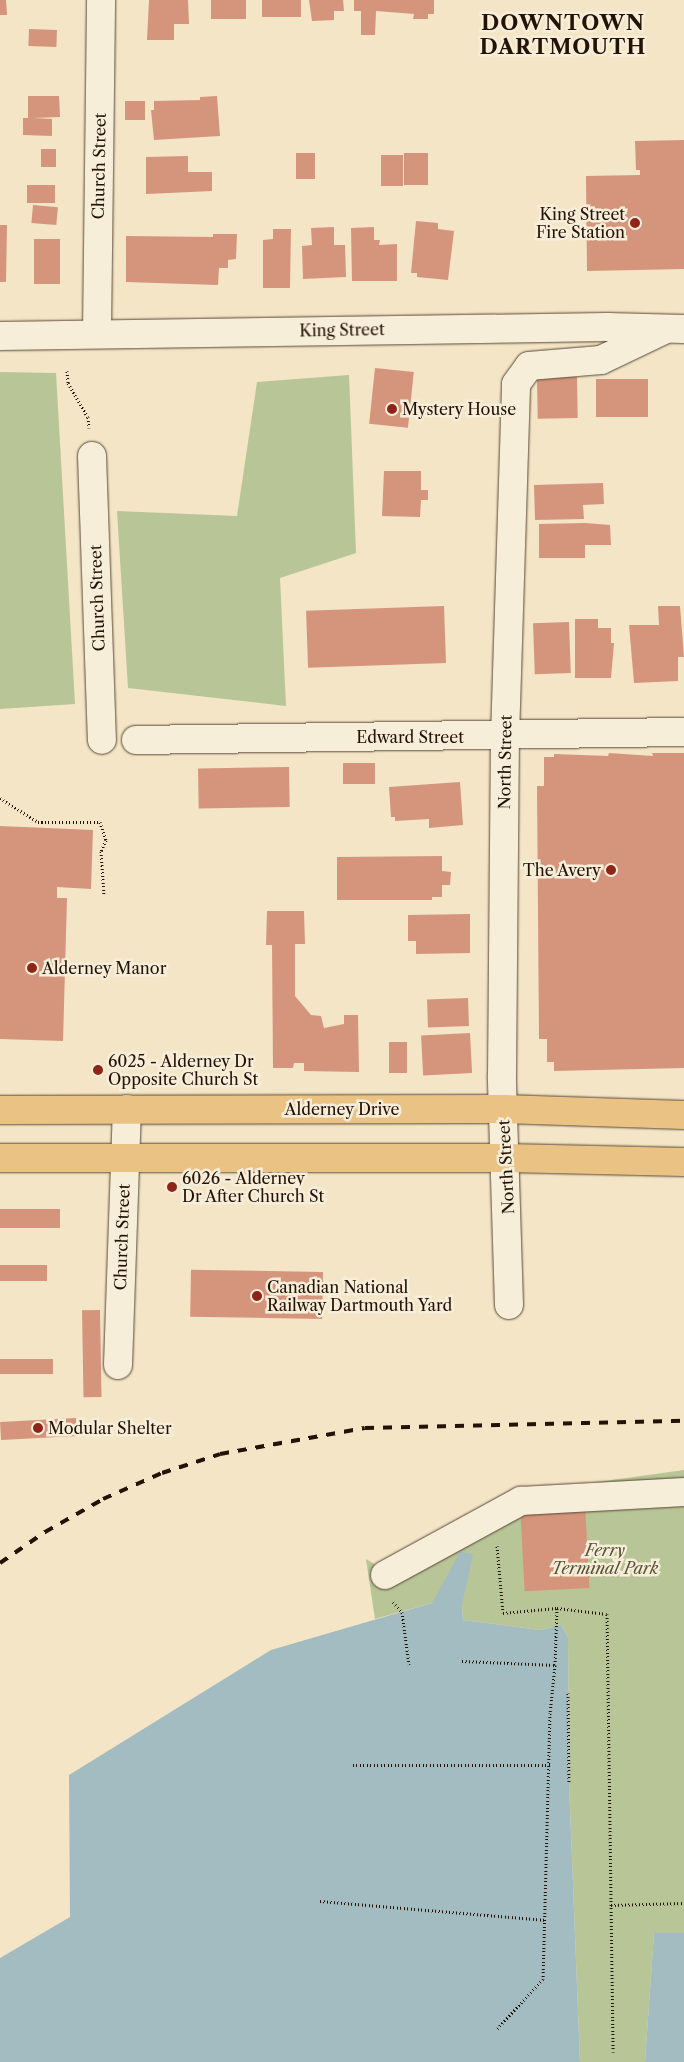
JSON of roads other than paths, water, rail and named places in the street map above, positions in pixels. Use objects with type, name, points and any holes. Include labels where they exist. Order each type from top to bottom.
[{"type":"main road","name":"Alderney Drive","points":[[0,1110],[503,1109],[684,1115]]},
{"type":"main road","points":[[0,1158],[507,1158],[684,1162]]},
{"type":"street","name":"Church Street","points":[[97,333],[101,0]]},
{"type":"street","name":"King Street","points":[[0,336],[97,333],[607,327],[674,330]]},
{"type":"street","name":"North Street","points":[[509,1305],[507,1158],[503,1109],[505,737],[516,384],[529,366],[601,360],[674,330]]},
{"type":"street","name":"Church Street","points":[[92,456],[102,740]]},
{"type":"street","name":"Edward Street","points":[[136,740],[505,737],[684,732]]},
{"type":"street","name":"Church Street","points":[[118,1365],[127,1109]]},
{"type":"street","points":[[385,1575],[521,1501],[684,1492]]},
{"type":"water","points":[[460,1552],[473,1554],[462,1604],[463,1620],[540,1630],[561,1625],[568,1637],[569,1783],[580,2062],[0,2062],[0,1958],[70,1917],[69,1775],[271,1650],[432,1603]]},
{"type":"water","points":[[654,1933],[684,1933],[684,2062],[645,2062]]},
{"type":"railway","points":[[0,1563],[45,1532],[103,1499],[162,1473],[220,1454],[365,1428],[684,1421]]},
{"type":"place","name":"King Street Fire Station","points":[[635,223]]},
{"type":"place","name":"Mystery House","points":[[392,409]]},
{"type":"place","name":"The Avery","points":[[611,870]]},
{"type":"place","name":"Alderney Manor","points":[[32,968]]},
{"type":"place","name":"6025 - Alderney Dr Opposite Church St","points":[[98,1070]]},
{"type":"place","name":"6026 - Alderney Dr After Church St","points":[[172,1187]]},
{"type":"place","name":"Canadian National Railway Dartmouth Yard","points":[[257,1296]]},
{"type":"place","name":"Modular Shelter","points":[[38,1428]]},
{"type":"district","name":"DOWNTOWN DARTMOUTH","points":[[563,35]]},
{"type":"park label","name":"Ferry Terminal Park","points":[[605,1559]]}]
